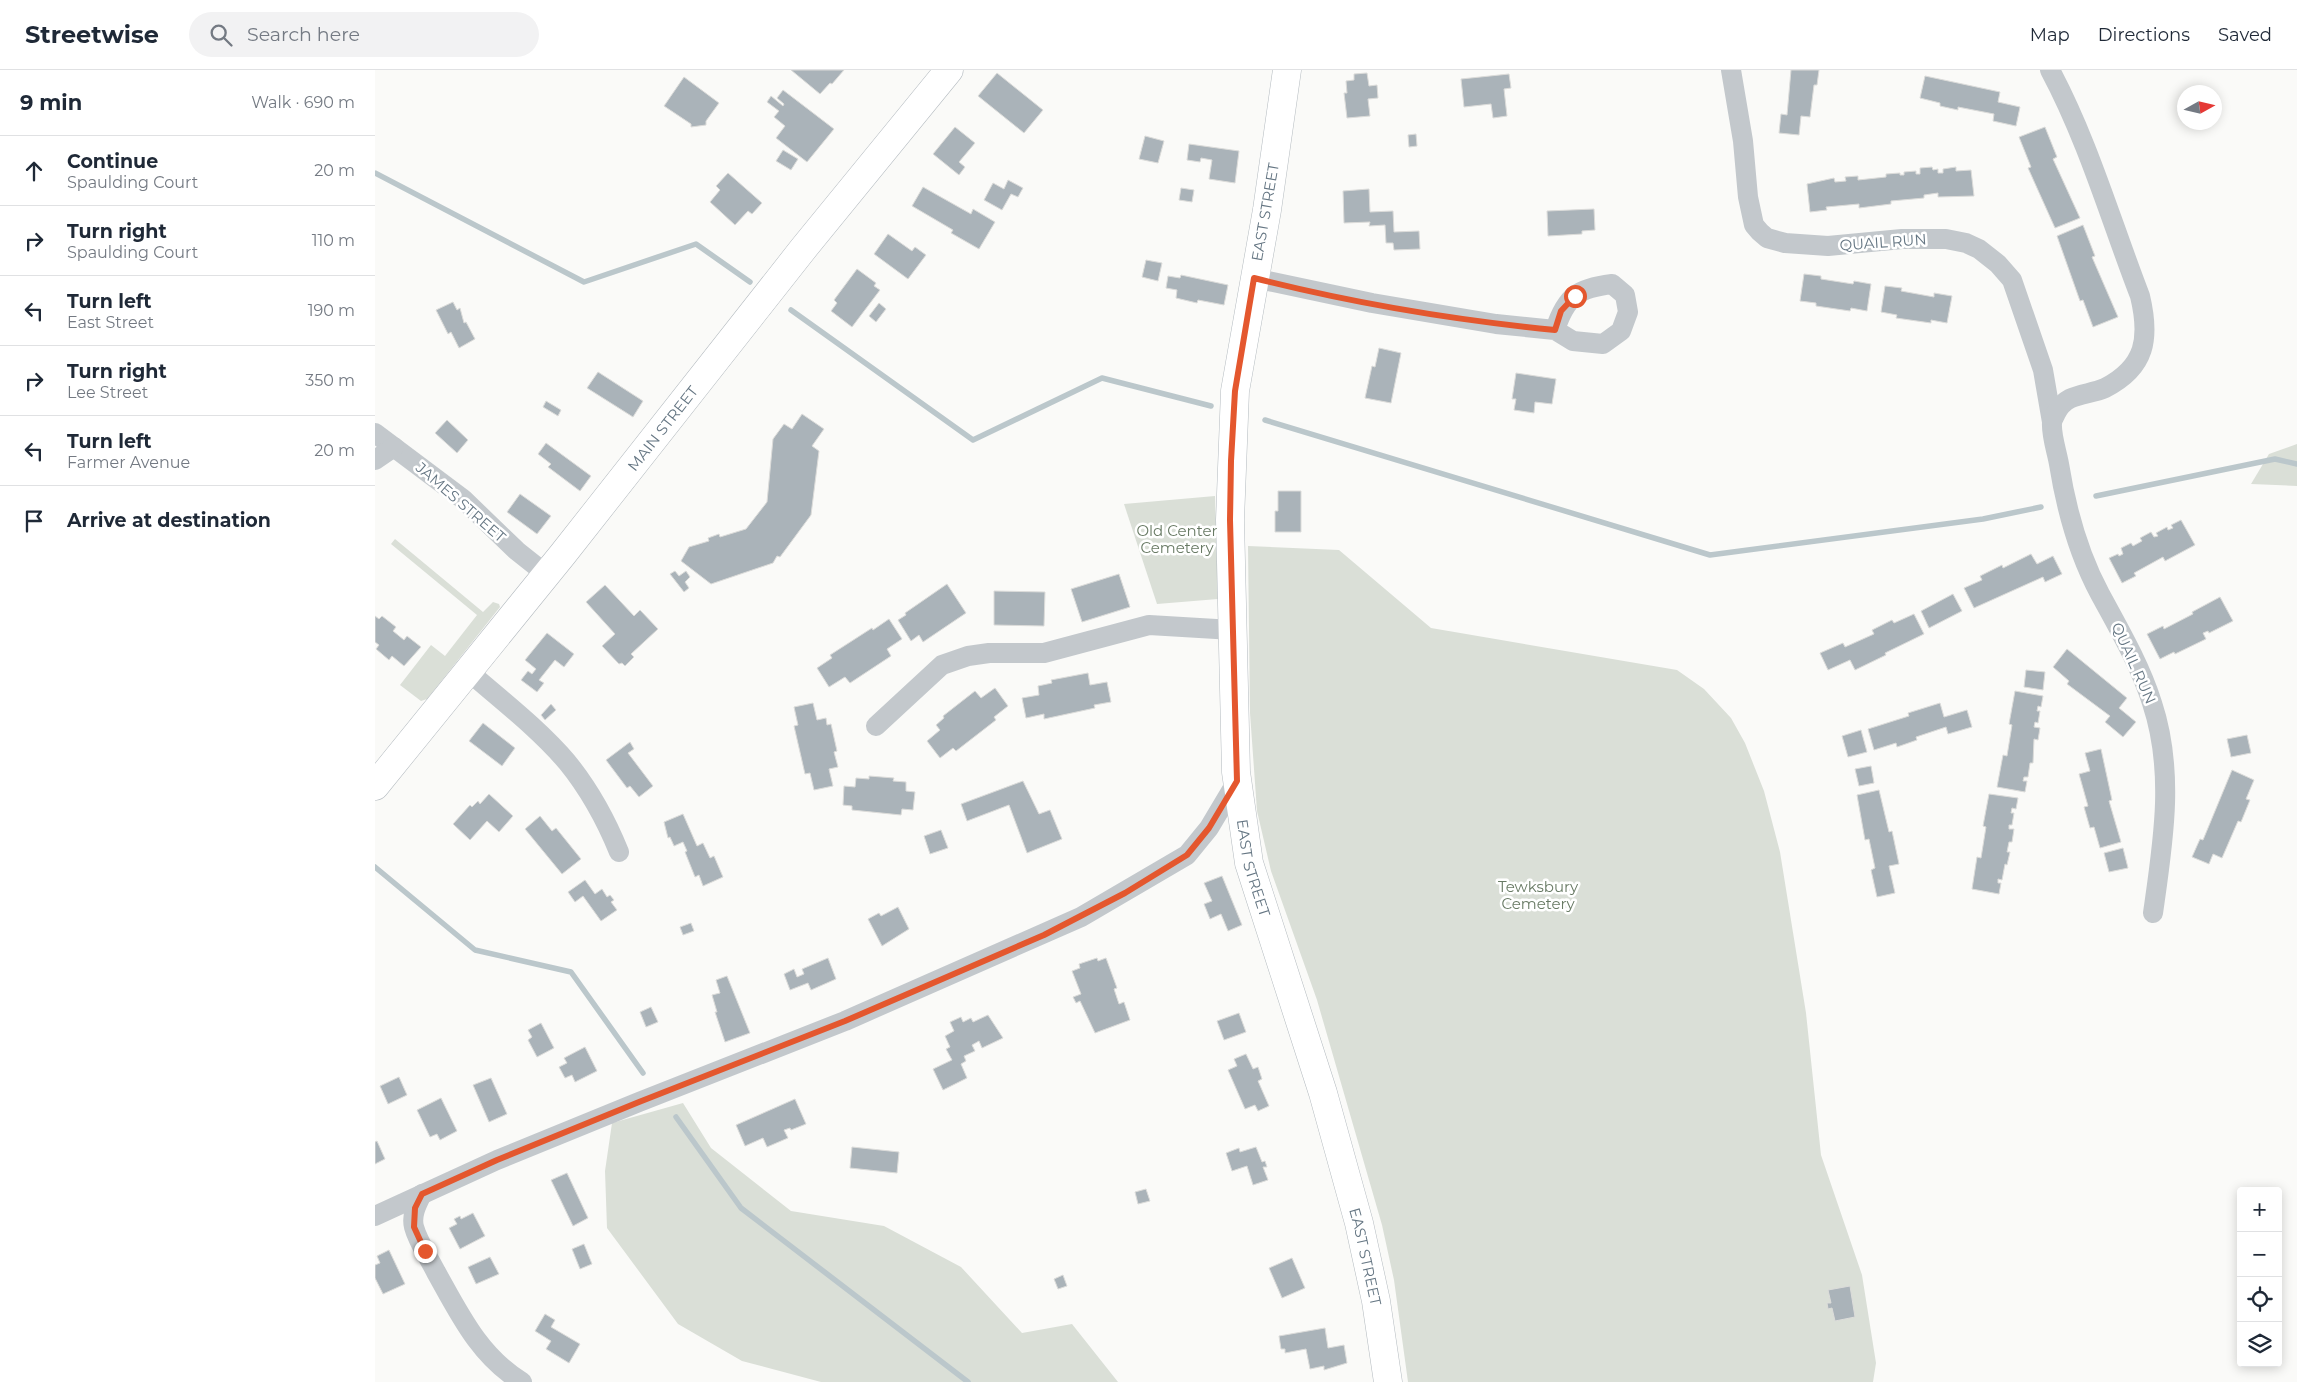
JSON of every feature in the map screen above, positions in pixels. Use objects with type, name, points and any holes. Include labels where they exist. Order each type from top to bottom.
[{"type":"main road","name":"MAIN STREET","points":[[375,786],[546,574],[767,294],[949,70]]},
{"type":"main road","name":"EAST STREET","points":[[1287,70],[1267,210],[1241,344],[1233,416],[1230,520],[1237,781],[1249,863],[1323,1093],[1359,1223],[1376,1301],[1388,1382]]},
{"type":"street","name":"QUAIL RUN","points":[[1731,70],[1743,141],[1748,197],[1754,225],[1767,238],[1785,243],[1828,246],[1902,239],[1946,239],[1966,243],[1979,249],[1998,264],[2012,280],[2043,370],[2061,475],[2078,540],[2100,593],[2152,702],[2161,733],[2166,803],[2153,913]]},
{"type":"street","points":[[2050,70],[2079,134],[2140,296],[2146,330],[2142,349],[2133,368],[2103,388],[2081,393],[2068,399],[2058,409],[2052,422]]},
{"type":"street","points":[[1254,278],[1372,303],[1496,324],[1555,330]]},
{"type":"street","name":"JAMES STREET","points":[[375,433],[463,499],[517,551],[546,574]]},
{"type":"street","points":[[375,460],[394,447]]},
{"type":"street","points":[[876,726],[941,665],[968,656],[989,653],[1044,653],[1073,647],[1149,625],[1233,630]]},
{"type":"street","points":[[468,671],[543,737],[567,763],[607,823],[619,852]]},
{"type":"street","points":[[375,1216],[497,1160],[585,1123],[845,1021],[1081,917],[1187,855],[1209,828],[1237,781]]},
{"type":"street","points":[[422,1194],[415,1208],[414,1227],[425,1251],[472,1336],[495,1362],[522,1382]]},
{"type":"green space","points":[[2297,444],[2297,486],[2251,484],[2269,454]]},
{"type":"green space","name":"Old Center Cemetery","points":[[1215,496],[1218,599],[1157,604],[1124,504]]},
{"type":"green space","points":[[395,539],[483,612],[493,602],[499,604],[500,607],[427,699],[421,701],[400,685],[431,645],[445,656],[477,615],[391,544]]},
{"type":"green space","name":"Tewksbury Cemetery","points":[[1248,546],[1339,550],[1431,628],[1677,670],[1704,689],[1731,718],[1745,743],[1764,791],[1780,852],[1806,1013],[1821,1155],[1862,1275],[1876,1363],[1873,1382],[1408,1382],[1394,1280],[1382,1225],[1317,1000],[1271,871],[1257,811],[1250,713]]},
{"type":"green space","points":[[683,1103],[711,1148],[791,1211],[884,1226],[961,1267],[1022,1333],[1072,1324],[1118,1382],[821,1382],[742,1361],[678,1324],[607,1228],[605,1171],[612,1123]]},
{"type":"building","points":[[791,70],[844,70],[820,94]]},
{"type":"building","points":[[1791,70],[1819,70],[1817,85],[1814,85],[1810,117],[1801,116],[1799,135],[1779,133],[1781,114],[1787,115]]},
{"type":"building","points":[[997,73],[1043,110],[1024,133],[978,96]]},
{"type":"building","points":[[1367,73],[1369,86],[1377,85],[1378,98],[1368,99],[1370,116],[1347,118],[1344,93],[1347,93],[1346,81],[1354,80],[1354,74]]},
{"type":"building","points":[[1509,74],[1511,88],[1504,89],[1507,116],[1493,118],[1491,104],[1464,107],[1461,79]]},
{"type":"building","points":[[1925,76],[2000,92],[1998,102],[2020,107],[2016,126],[1993,121],[1994,114],[1958,107],[1958,110],[1940,106],[1940,103],[1920,98]]},
{"type":"building","points":[[684,77],[719,103],[706,121],[706,125],[691,127],[691,124],[664,106]]},
{"type":"building","points":[[783,90],[834,129],[807,162],[776,138],[785,126],[774,117],[779,111],[767,102],[771,96],[783,106],[784,104],[777,98]]},
{"type":"building","points":[[955,127],[975,143],[959,162],[965,167],[959,175],[933,154]]},
{"type":"building","points":[[2045,127],[2057,157],[2053,159],[2080,218],[2055,228],[2028,168],[2031,167],[2019,137]]},
{"type":"building","points":[[1416,134],[1417,146],[1409,147],[1408,135]]},
{"type":"building","points":[[1145,136],[1164,141],[1158,163],[1139,159]]},
{"type":"building","points":[[1189,144],[1239,151],[1235,183],[1209,179],[1212,160],[1201,158],[1200,162],[1187,160]]},
{"type":"building","points":[[783,150],[798,159],[791,170],[776,161]]},
{"type":"building","points":[[1932,167],[1933,170],[1938,169],[1938,173],[1943,173],[1943,169],[1956,167],[1956,171],[1971,170],[1974,196],[1938,197],[1938,193],[1924,195],[1924,198],[1891,201],[1891,204],[1859,208],[1859,204],[1826,207],[1827,210],[1810,212],[1807,184],[1834,178],[1835,182],[1846,181],[1845,177],[1858,176],[1858,180],[1886,177],[1886,174],[1900,173],[1900,175],[1904,175],[1904,172],[1916,171],[1916,174],[1920,174],[1920,168]]},
{"type":"building","points":[[728,173],[762,203],[752,214],[748,211],[735,225],[710,202],[720,190],[716,186]]},
{"type":"building","points":[[1008,180],[1023,188],[1018,197],[1011,194],[1002,210],[984,200],[993,183],[1004,189]]},
{"type":"building","points":[[923,187],[971,214],[973,209],[995,222],[979,249],[951,233],[953,230],[912,206]]},
{"type":"building","points":[[1181,188],[1194,190],[1192,202],[1179,200]]},
{"type":"building","points":[[1369,189],[1370,212],[1393,211],[1394,232],[1419,231],[1420,249],[1394,250],[1393,243],[1386,243],[1385,225],[1369,226],[1370,222],[1344,223],[1343,191]]},
{"type":"building","points":[[1594,209],[1595,230],[1582,231],[1582,234],[1548,236],[1547,211]]},
{"type":"building","points":[[2083,225],[2095,256],[2092,257],[2118,317],[2093,327],[2083,300],[2080,301],[2057,236]]},
{"type":"building","points":[[888,234],[912,251],[915,247],[926,255],[908,279],[874,254]]},
{"type":"building","points":[[1146,260],[1162,263],[1158,281],[1142,277]]},
{"type":"building","points":[[857,269],[876,283],[874,286],[880,290],[852,327],[831,311],[837,303],[834,300]]},
{"type":"building","points":[[1804,274],[1853,284],[1854,281],[1871,284],[1867,311],[1851,308],[1850,311],[1816,306],[1816,303],[1800,301]]},
{"type":"building","points":[[1181,275],[1228,285],[1224,305],[1198,300],[1197,303],[1176,298],[1177,290],[1166,288],[1168,276],[1180,278]]},
{"type":"building","points":[[1885,286],[1902,288],[1901,291],[1934,297],[1934,293],[1952,296],[1947,323],[1931,320],[1931,323],[1896,318],[1897,315],[1881,312]]},
{"type":"building","points":[[453,302],[457,310],[460,308],[464,323],[466,322],[475,339],[459,348],[451,332],[448,334],[436,310]]},
{"type":"building","points":[[879,303],[886,309],[876,322],[869,316]]},
{"type":"building","points":[[1379,348],[1401,353],[1391,403],[1365,398],[1372,366],[1375,367]]},
{"type":"building","points":[[598,372],[643,401],[633,417],[587,388]]},
{"type":"building","points":[[1516,373],[1556,379],[1552,404],[1535,402],[1534,413],[1514,410],[1516,399],[1512,399]]},
{"type":"building","points":[[546,401],[561,410],[558,416],[543,407]]},
{"type":"building","points":[[802,414],[824,429],[812,446],[819,451],[811,515],[780,557],[777,556],[773,563],[711,584],[681,561],[689,547],[709,541],[708,538],[719,534],[720,537],[746,529],[767,502],[773,439],[784,424],[792,429]]},
{"type":"building","points":[[447,420],[468,440],[457,453],[435,433]]},
{"type":"building","points":[[546,443],[591,476],[580,491],[548,467],[551,464],[538,454]]},
{"type":"building","points":[[1278,491],[1301,491],[1301,532],[1275,532],[1275,511],[1278,511]]},
{"type":"building","points":[[520,494],[551,516],[537,534],[507,512]]},
{"type":"building","points":[[2181,520],[2195,545],[2165,561],[2163,557],[2134,573],[2136,576],[2122,583],[2109,558],[2123,554],[2121,548],[2131,543],[2133,546],[2142,541],[2140,538],[2151,532],[2154,537],[2158,536],[2156,533],[2167,527],[2168,530],[2173,528],[2171,525]]},
{"type":"building","points":[[2031,554],[2037,564],[2053,556],[2062,574],[2045,582],[2043,577],[1974,608],[1964,588],[1982,580],[1980,576],[2002,565],[2003,568]]},
{"type":"building","points":[[675,571],[679,576],[686,571],[690,577],[685,582],[689,588],[684,592],[670,574]]},
{"type":"building","points":[[1119,574],[1130,607],[1082,622],[1071,589]]},
{"type":"building","points":[[947,584],[966,613],[923,642],[919,635],[911,641],[898,620]]},
{"type":"building","points":[[605,585],[634,616],[640,610],[658,629],[631,654],[634,657],[625,666],[622,663],[619,664],[602,646],[615,634],[586,602]]},
{"type":"building","points":[[994,591],[1045,592],[1044,626],[994,625]]},
{"type":"building","points":[[1953,594],[1962,611],[1929,628],[1921,611]]},
{"type":"building","points":[[2220,597],[2233,621],[2209,633],[2208,631],[2203,633],[2206,639],[2160,659],[2147,634],[2163,626],[2164,629]]},
{"type":"building","points":[[1914,614],[1924,634],[1855,670],[1850,660],[1828,670],[1820,653],[1843,643],[1845,647],[1874,634],[1872,630],[1892,620],[1894,623]]},
{"type":"building","points":[[375,616],[379,619],[382,616],[396,627],[393,631],[404,640],[407,636],[421,647],[404,666],[392,656],[389,660],[376,649],[379,645],[375,642]]},
{"type":"building","points":[[889,619],[902,639],[887,649],[891,656],[850,683],[845,677],[829,687],[817,668],[832,658],[830,655]]},
{"type":"building","points":[[547,633],[574,654],[564,667],[555,660],[539,680],[544,683],[537,692],[521,680],[528,671],[532,674],[536,669],[525,660]]},
{"type":"building","points":[[2067,649],[2127,698],[2119,708],[2136,722],[2123,737],[2105,722],[2110,716],[2067,684],[2069,681],[2053,667]]},
{"type":"building","points":[[2026,670],[2045,672],[2043,690],[2024,687]]},
{"type":"building","points":[[1088,673],[1090,685],[1107,682],[1111,702],[1094,705],[1095,708],[1044,719],[1044,714],[1026,718],[1022,698],[1039,695],[1038,686],[1052,683],[1051,680]]},
{"type":"building","points":[[995,688],[1008,706],[994,717],[996,720],[956,751],[953,748],[940,758],[927,741],[940,730],[936,725],[944,718],[943,716],[975,691],[981,698]]},
{"type":"building","points":[[2015,691],[2043,696],[2041,707],[2038,706],[2037,711],[2040,711],[2038,723],[2035,722],[2034,727],[2040,728],[2038,740],[2034,739],[2033,763],[2030,763],[2028,777],[2024,777],[2023,781],[2027,781],[2025,792],[1997,787],[2003,755],[2007,756],[2012,725],[2009,724]]},
{"type":"building","points":[[813,703],[817,720],[826,718],[827,725],[831,724],[837,751],[834,752],[838,767],[829,769],[833,786],[814,790],[810,773],[805,774],[794,726],[798,725],[794,707]]},
{"type":"building","points":[[1940,703],[1944,717],[1967,710],[1972,727],[1948,734],[1946,727],[1916,737],[1917,740],[1897,747],[1896,743],[1874,750],[1868,729],[1909,716],[1908,713]]},
{"type":"building","points":[[551,704],[556,710],[545,720],[541,715]]},
{"type":"building","points":[[483,723],[515,748],[502,766],[469,741]]},
{"type":"building","points":[[1861,730],[1867,752],[1848,757],[1842,736]]},
{"type":"building","points":[[2247,735],[2251,753],[2231,757],[2227,739]]},
{"type":"building","points":[[630,742],[634,749],[628,753],[653,786],[639,797],[630,786],[627,788],[606,760]]},
{"type":"building","points":[[2101,749],[2112,800],[2109,801],[2121,842],[2100,848],[2094,827],[2090,828],[2084,807],[2088,806],[2079,774],[2090,771],[2085,753]]},
{"type":"building","points":[[1871,766],[1874,783],[1859,786],[1855,769]]},
{"type":"building","points":[[2232,770],[2254,780],[2246,799],[2250,800],[2241,822],[2238,821],[2222,858],[2213,854],[2209,864],[2192,857],[2200,839],[2203,840]]},
{"type":"building","points":[[869,776],[894,778],[893,781],[906,782],[906,791],[915,792],[913,810],[902,809],[901,815],[852,810],[852,806],[843,805],[844,786],[855,787],[856,778],[869,779]]},
{"type":"building","points":[[1023,781],[1039,814],[1050,810],[1062,839],[1027,853],[1009,805],[967,821],[961,804]]},
{"type":"building","points":[[1879,790],[1889,832],[1892,831],[1899,864],[1889,866],[1895,893],[1877,897],[1871,870],[1875,868],[1869,839],[1865,840],[1857,795]]},
{"type":"building","points":[[489,794],[513,816],[499,832],[487,821],[470,840],[453,824],[470,805],[472,807],[478,801],[480,804]]},
{"type":"building","points":[[1989,794],[2018,798],[2016,809],[2012,808],[2011,813],[2014,813],[2012,825],[2009,825],[2009,829],[2014,829],[2012,842],[2009,842],[2007,852],[2010,852],[2007,865],[2005,864],[2002,880],[1998,879],[1998,883],[2001,883],[1999,894],[1972,889],[1977,857],[1981,858],[1986,827],[1983,826]]},
{"type":"building","points":[[683,814],[697,846],[703,843],[710,858],[714,856],[723,877],[703,886],[699,875],[695,877],[683,842],[674,846],[670,837],[668,838],[664,822]]},
{"type":"building","points":[[540,816],[552,831],[556,828],[581,859],[562,874],[525,829]]},
{"type":"building","points":[[941,830],[948,848],[930,854],[924,836]]},
{"type":"building","points":[[2123,848],[2128,868],[2109,872],[2104,853]]},
{"type":"building","points":[[1222,876],[1242,925],[1228,931],[1221,914],[1210,919],[1204,904],[1212,901],[1204,883]]},
{"type":"building","points":[[585,880],[595,894],[602,889],[607,897],[610,895],[614,900],[611,902],[617,910],[601,921],[583,896],[575,902],[568,892]]},
{"type":"building","points":[[898,907],[909,929],[882,946],[868,919],[879,913],[881,916]]},
{"type":"building","points":[[691,923],[694,931],[683,935],[680,927]]},
{"type":"building","points":[[828,958],[836,979],[811,990],[808,983],[790,990],[784,974],[794,969],[797,977],[804,974],[802,969]]},
{"type":"building","points":[[1097,958],[1098,961],[1106,958],[1117,988],[1114,989],[1119,1004],[1124,1002],[1130,1020],[1095,1033],[1080,1001],[1076,1003],[1073,997],[1081,994],[1072,971],[1080,968],[1079,964]]},
{"type":"building","points":[[727,976],[750,1033],[725,1042],[715,1012],[717,1012],[712,995],[720,993],[716,980]]},
{"type":"building","points":[[651,1007],[658,1022],[646,1027],[640,1012]]},
{"type":"building","points":[[1239,1013],[1246,1032],[1224,1040],[1217,1021]]},
{"type":"building","points":[[988,1015],[1003,1038],[982,1048],[979,1041],[972,1045],[975,1051],[964,1056],[966,1061],[961,1064],[967,1078],[943,1090],[933,1069],[952,1060],[946,1049],[950,1047],[945,1036],[954,1031],[950,1022],[961,1017],[963,1022],[971,1018],[973,1022]]},
{"type":"building","points":[[541,1023],[554,1048],[537,1057],[528,1040],[532,1037],[528,1030]]},
{"type":"building","points":[[585,1047],[597,1071],[575,1082],[572,1075],[565,1078],[559,1067],[567,1063],[564,1058]]},
{"type":"building","points":[[1246,1054],[1253,1069],[1258,1067],[1262,1079],[1258,1081],[1269,1106],[1258,1111],[1255,1105],[1245,1109],[1228,1070],[1237,1066],[1234,1059]]},
{"type":"building","points":[[399,1077],[407,1095],[388,1104],[380,1086]]},
{"type":"building","points":[[491,1078],[507,1114],[489,1122],[473,1085]]},
{"type":"building","points":[[441,1098],[457,1131],[440,1140],[437,1134],[430,1137],[417,1110]]},
{"type":"building","points":[[795,1099],[806,1124],[791,1130],[790,1128],[784,1130],[788,1138],[767,1147],[763,1138],[745,1146],[736,1125]]},
{"type":"building","points":[[377,1141],[385,1159],[375,1164],[375,1142]]},
{"type":"building","points":[[852,1147],[899,1152],[897,1173],[850,1168]]},
{"type":"building","points":[[1256,1147],[1262,1162],[1265,1161],[1267,1167],[1263,1167],[1268,1180],[1253,1185],[1247,1166],[1232,1171],[1226,1153],[1239,1148],[1240,1152]]},
{"type":"building","points":[[567,1173],[588,1218],[573,1226],[551,1180]]},
{"type":"building","points":[[1146,1189],[1150,1201],[1138,1204],[1135,1192]]},
{"type":"building","points":[[473,1213],[485,1236],[460,1249],[449,1228],[457,1224],[454,1219],[460,1216],[461,1219]]},
{"type":"building","points":[[584,1244],[592,1264],[580,1269],[572,1249]]},
{"type":"building","points":[[389,1250],[405,1284],[383,1294],[375,1278],[375,1265],[380,1263],[377,1256]]},
{"type":"building","points":[[490,1257],[499,1274],[476,1284],[468,1267]]},
{"type":"building","points":[[1292,1258],[1305,1288],[1282,1298],[1269,1268]]},
{"type":"building","points":[[1063,1275],[1067,1286],[1058,1289],[1054,1279]]},
{"type":"building","points":[[1850,1286],[1855,1317],[1835,1321],[1832,1308],[1828,1309],[1827,1303],[1831,1303],[1828,1290]]},
{"type":"building","points":[[545,1314],[555,1320],[551,1327],[580,1344],[569,1363],[546,1349],[551,1341],[535,1331]]},
{"type":"building","points":[[1325,1328],[1328,1348],[1344,1345],[1347,1363],[1324,1370],[1324,1366],[1310,1369],[1306,1349],[1285,1353],[1285,1349],[1281,1349],[1279,1336]]},
{"type":"waterway","points":[[375,173],[584,282],[696,244],[750,282]]},
{"type":"waterway","points":[[791,310],[973,440],[1102,378],[1211,406]]},
{"type":"waterway","points":[[1265,420],[1710,555],[1983,519],[2041,507]]},
{"type":"waterway","points":[[2096,496],[2275,459],[2297,464]]},
{"type":"waterway","points":[[375,867],[475,950],[571,972],[643,1073]]},
{"type":"waterway","points":[[676,1117],[741,1208],[968,1382]]},
{"type":"route","points":[[425,1251],[414,1227],[415,1208],[422,1194],[497,1160],[845,1021],[1044,935],[1125,893],[1187,855],[1209,828],[1237,781],[1230,520],[1231,461],[1235,391],[1241,344],[1254,278],[1372,303],[1496,324],[1555,330],[1561,311],[1575,296]]}]
